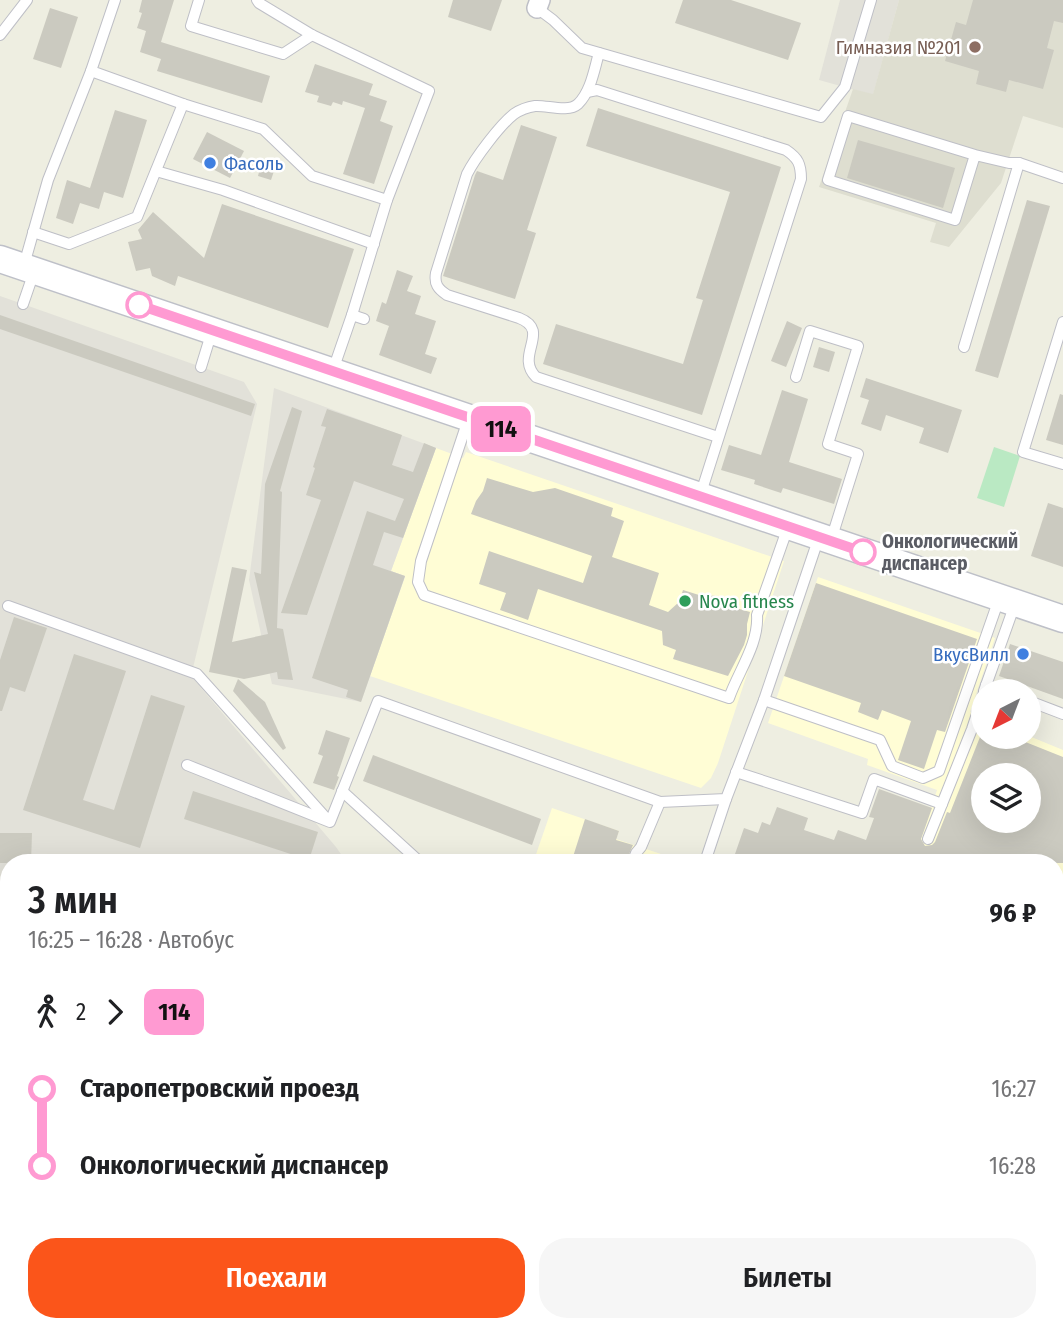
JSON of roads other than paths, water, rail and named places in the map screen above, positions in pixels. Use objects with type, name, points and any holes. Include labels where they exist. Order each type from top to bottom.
[{"type":"street","points":[[19,266],[1063,619]]},
{"type":"lane","points":[[0,35],[27,0]]},
{"type":"lane","points":[[23,304],[19,266],[115,0]]},
{"type":"lane","points":[[199,0],[191,26],[283,54],[312,35]]},
{"type":"lane","points":[[257,0],[312,35],[429,91],[387,200],[332,371]]},
{"type":"lane","points":[[538,4],[582,48],[821,117],[845,87],[872,0]]},
{"type":"lane","points":[[599,53],[587,92],[578,104],[572,107],[535,106],[521,110],[507,120],[474,163],[467,174],[436,272],[436,285],[447,295],[519,318],[529,324],[534,337],[527,359],[529,368],[536,377],[718,437]]},
{"type":"lane","points":[[91,71],[263,129],[312,176],[387,200]]},
{"type":"lane","points":[[587,92],[597,89],[786,150],[797,158],[801,168],[801,178],[699,496]]},
{"type":"lane","points":[[33,232],[69,244],[137,216],[183,104]]},
{"type":"lane","points":[[975,155],[955,220],[828,180],[848,116],[975,155],[1019,163],[1063,178]]},
{"type":"lane","points":[[964,347],[1019,163]]},
{"type":"lane","points":[[156,171],[223,190],[374,243]]},
{"type":"lane","points":[[352,315],[364,319]]},
{"type":"lane","points":[[1063,322],[1023,452],[1063,464]]},
{"type":"lane","points":[[201,367],[212,330]]},
{"type":"lane","points":[[708,854],[736,772],[858,454],[828,444],[858,346],[810,331],[796,377]]},
{"type":"lane","points":[[468,418],[421,561],[418,582],[424,596],[729,698],[758,625],[757,615],[788,526]]},
{"type":"lane","points":[[764,700],[880,740],[892,766],[923,778],[939,771],[1007,600]]},
{"type":"lane","points":[[988,679],[1007,600]]},
{"type":"lane","points":[[8,606],[197,674],[330,822]]},
{"type":"lane","points":[[330,822],[378,701],[660,802],[726,800]]},
{"type":"lane","points":[[1041,706],[1063,714]]},
{"type":"lane","points":[[928,839],[971,732]]},
{"type":"lane","points":[[187,765],[330,822]]},
{"type":"lane","points":[[736,772],[862,813],[874,779],[942,804]]},
{"type":"lane","points":[[342,791],[411,854]]},
{"type":"lane","points":[[637,854],[660,802]]},
{"type":"place","name":"Гимназия №201","points":[[975,47]]},
{"type":"place","name":"Фасоль","points":[[210,163]]},
{"type":"place","name":"Онкологический диспансер","points":[[863,552]]},
{"type":"place","name":"Nova fitness","points":[[685,601]]},
{"type":"place","name":"ВкусВилл","points":[[1023,654]]}]
